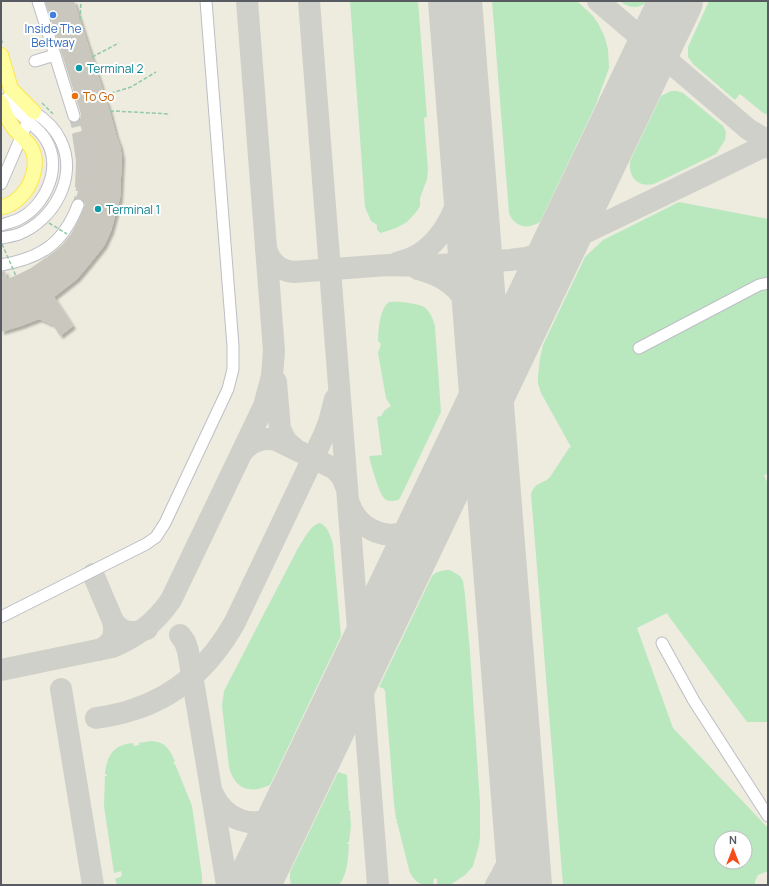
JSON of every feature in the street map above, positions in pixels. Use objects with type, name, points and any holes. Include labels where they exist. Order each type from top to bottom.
[{"type":"main road","points":[[1,55],[12,89],[31,116]]},
{"type":"main road","points":[[3,96],[31,116]]},
{"type":"main road","points":[[1,207],[9,205],[17,200],[28,188],[34,168],[34,155],[31,147],[10,122],[3,96]]},
{"type":"street","points":[[38,1],[74,116]]},
{"type":"street","points":[[1,617],[146,544],[156,537],[162,528],[228,389],[233,368],[233,346],[206,1]]},
{"type":"street","points":[[35,61],[55,55]]},
{"type":"street","points":[[1,184],[31,116]]},
{"type":"street","points":[[1,224],[15,221],[28,212],[43,196],[50,179],[52,166],[51,152],[48,143],[31,116]]},
{"type":"street","points":[[2,241],[17,235],[40,222],[51,210],[64,184],[66,162],[61,140],[52,127],[44,120],[31,116]]},
{"type":"street","points":[[1,265],[21,260],[40,252],[56,242],[65,231],[78,205]]},
{"type":"street","points":[[639,348],[767,280]]},
{"type":"street","points":[[662,643],[694,701],[768,816]]},
{"type":"path","points":[[80,20],[81,1]]},
{"type":"path","points":[[92,57],[119,43]]},
{"type":"path","points":[[105,95],[131,87],[156,72]]},
{"type":"path","points":[[110,112],[170,114]]},
{"type":"path","points":[[49,223],[66,234]]},
{"type":"path","points":[[2,241],[16,276]]},
{"type":"green space","points":[[350,1],[418,1],[427,117],[424,118],[428,170],[427,179],[420,198],[420,206],[417,211],[407,222],[396,228],[381,233],[377,230],[377,225],[371,221],[365,207]]},
{"type":"green space","points":[[492,1],[577,1],[593,16],[599,25],[608,49],[609,68],[596,104],[540,222],[530,226],[517,224],[509,213]]},
{"type":"green space","points":[[620,1],[648,1],[641,6],[631,7]]},
{"type":"green space","points":[[709,1],[768,1],[768,115],[740,94],[735,100],[693,64],[688,57],[688,47]]},
{"type":"green space","points":[[671,91],[683,93],[723,126],[726,132],[725,140],[716,154],[654,184],[648,185],[639,183],[632,176],[630,161],[661,96]]},
{"type":"green space","points":[[679,202],[768,219],[768,474],[764,475],[768,484],[768,722],[747,722],[667,613],[637,628],[673,728],[768,828],[768,871],[758,875],[755,885],[563,885],[531,494],[537,485],[550,477],[571,447],[541,393],[538,384],[538,375],[543,345],[585,257],[603,240]]},
{"type":"green space","points":[[389,302],[417,304],[424,307],[434,322],[441,412],[400,498],[398,500],[391,501],[385,499],[380,491],[369,456],[382,455],[377,417],[381,416],[385,410],[391,406],[386,398],[378,353],[381,344],[378,340],[381,314]]},
{"type":"green space","points":[[320,523],[329,532],[333,545],[341,636],[270,785],[256,789],[244,788],[235,781],[229,767],[222,706],[224,691],[297,550],[310,530],[316,524]]},
{"type":"green space","points":[[450,570],[460,576],[463,581],[465,595],[480,803],[480,837],[473,866],[465,875],[450,885],[437,885],[437,879],[434,878],[433,885],[429,885],[417,882],[410,873],[396,821],[398,820],[396,819],[394,804],[385,691],[383,688],[379,687],[432,576],[438,572]]},
{"type":"green space","points":[[151,741],[164,745],[171,753],[175,761],[173,763],[175,764],[192,806],[202,885],[117,885],[115,879],[122,876],[121,871],[114,873],[104,806],[107,761],[112,752],[120,746],[133,743],[134,746],[139,745],[139,743]]},
{"type":"green space","points":[[338,772],[347,775],[349,810],[351,812],[349,842],[347,843],[349,844],[348,860],[342,881],[339,885],[291,885],[290,872]]},
{"type":"building","name":"Terminal 1","points":[[45,1],[74,1],[110,112],[122,157],[120,198],[111,231],[104,246],[77,279],[54,297],[73,326],[60,336],[53,325],[39,319],[1,332],[1,272],[5,271],[7,279],[15,276],[31,268],[54,252],[71,234],[85,205],[84,201],[76,198],[79,188],[75,187],[76,161],[72,134],[82,131],[79,121],[81,114]]},
{"type":"taxiway","points":[[1,670],[112,647],[138,633],[159,616],[171,600],[264,406],[272,376],[274,351],[247,1]]},
{"type":"taxiway","points":[[309,1],[378,885]]},
{"type":"taxiway","points":[[598,1],[748,129],[761,137],[768,139]]},
{"type":"taxiway","points":[[266,249],[270,258],[276,265],[284,270],[294,272],[388,265],[426,266],[526,258],[545,252],[758,149],[768,146]]},
{"type":"taxiway","points":[[397,263],[412,258],[424,250],[435,241],[444,230],[457,204],[468,162]]},
{"type":"taxiway","points":[[418,269],[434,274],[448,281],[466,300],[476,326],[483,356]]},
{"type":"taxiway","points":[[276,382],[280,429],[286,441],[293,447]]},
{"type":"taxiway","points":[[96,718],[128,711],[149,704],[164,696],[179,687],[192,676],[216,651],[235,622],[324,435],[335,399]]},
{"type":"taxiway","points":[[243,451],[254,442],[267,439],[276,440],[335,469],[342,477],[347,489]]},
{"type":"taxiway","points":[[349,503],[353,513],[360,521],[376,532],[386,534],[406,532],[415,527],[424,520],[435,506]]},
{"type":"taxiway","points":[[93,574],[113,621]]},
{"type":"taxiway","points":[[99,650],[108,645],[114,635],[113,621],[124,631],[128,632],[137,632],[147,629]]},
{"type":"taxiway","points":[[180,635],[185,642],[188,651],[227,885]]},
{"type":"taxiway","points":[[61,689],[93,885]]},
{"type":"taxiway","points":[[213,794],[224,810],[232,816],[240,820],[259,822],[268,820],[281,813],[298,792]]},
{"type":"taxiway","points":[[496,885],[506,867],[512,850],[519,813]]},
{"type":"runway","points":[[455,1],[525,885]]},
{"type":"runway","points":[[253,885],[676,1]]},
{"type":"tunnel","points":[[74,116],[80,139],[83,160],[83,181],[78,205]]},
{"type":"place","name":"Inside The Beltway","points":[[53,15]]},
{"type":"place","name":"Terminal 2","points":[[79,68]]},
{"type":"place","name":"To Go","points":[[75,96]]},
{"type":"place","name":"Terminal 1","points":[[98,209]]}]
